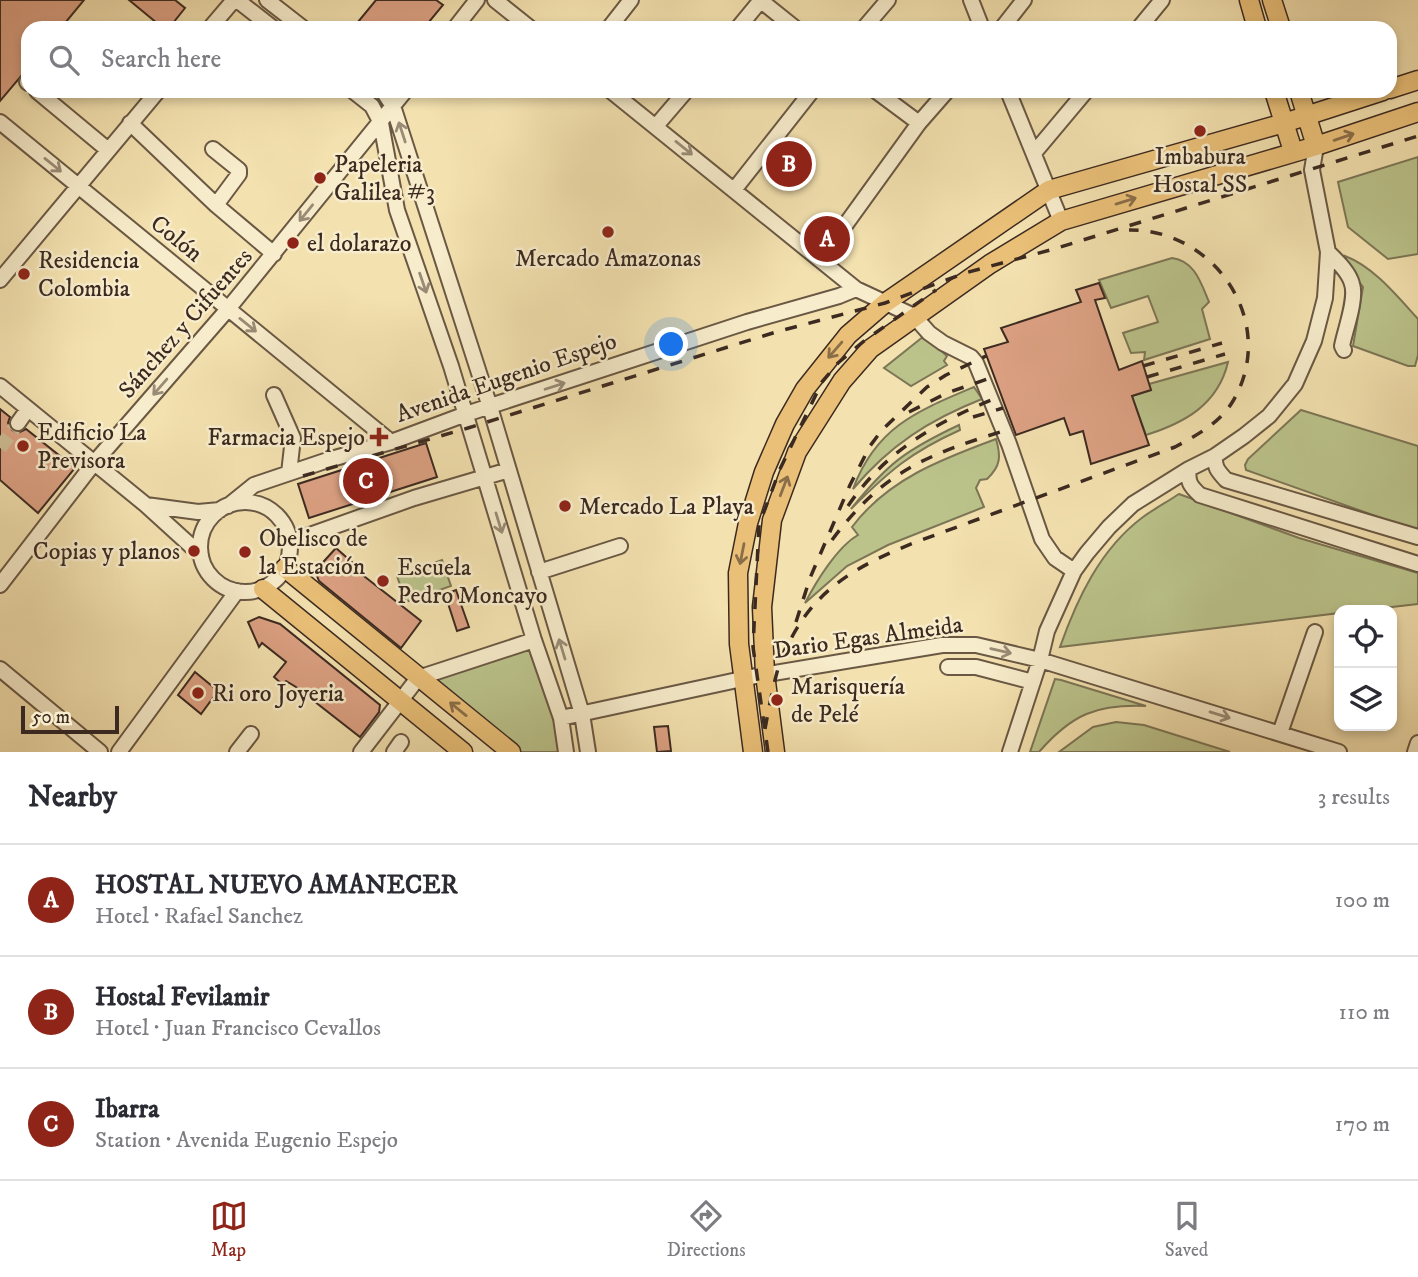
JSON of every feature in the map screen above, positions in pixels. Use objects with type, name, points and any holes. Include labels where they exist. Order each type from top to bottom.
[{"type":"main road","points":[[1249,0],[1255,21]]},
{"type":"main road","points":[[1272,0],[1279,21]]},
{"type":"main road","points":[[1397,87],[1418,80]]},
{"type":"main road","points":[[1277,98],[1293,151]]},
{"type":"main road","points":[[1301,98],[1316,146]]},
{"type":"main road","points":[[753,752],[739,644],[738,573],[748,523],[764,471],[804,388],[848,335],[885,303],[1049,190],[1362,98]]},
{"type":"main road","points":[[775,752],[765,674],[762,607],[772,520],[797,452],[842,381],[870,349],[990,264],[1061,221],[1316,146],[1418,112]]},
{"type":"main road","points":[[285,568],[511,752]]},
{"type":"main road","points":[[263,589],[463,752]]},
{"type":"street","points":[[216,21],[235,0],[264,21]]},
{"type":"street","points":[[267,0],[294,21]]},
{"type":"street","points":[[460,21],[477,0]]},
{"type":"street","points":[[495,0],[521,21]]},
{"type":"street","points":[[614,21],[631,0]]},
{"type":"street","points":[[744,21],[761,0],[786,21]]},
{"type":"street","points":[[870,21],[888,0]]},
{"type":"street","points":[[971,0],[979,21]]},
{"type":"street","points":[[1008,21],[1024,0]]},
{"type":"street","points":[[1145,21],[1162,0]]},
{"type":"street","points":[[46,98],[108,150]]},
{"type":"street","points":[[0,279],[152,98]]},
{"type":"street","points":[[362,98],[372,106],[381,122],[397,210],[466,414],[534,640],[561,718],[566,752]]},
{"type":"street","points":[[388,98],[393,106],[490,407],[582,714],[588,752]]},
{"type":"street","name":"Sánchez y Cifuentes","points":[[0,585],[94,463],[228,309],[399,98]]},
{"type":"street","points":[[620,98],[856,289],[914,316],[929,333],[971,357],[976,363],[1009,444],[1042,539],[1055,558],[1074,571]]},
{"type":"street","points":[[656,126],[680,98]]},
{"type":"street","points":[[734,190],[807,98]]},
{"type":"street","points":[[885,98],[919,123]]},
{"type":"street","points":[[820,260],[919,123],[941,98]]},
{"type":"street","points":[[1012,98],[1061,221]]},
{"type":"street","points":[[1034,153],[1080,98]]},
{"type":"street","name":"Colón","points":[[0,122],[391,442]]},
{"type":"street","points":[[130,124],[216,205],[274,254]]},
{"type":"street","points":[[1010,752],[1047,631],[1074,571],[1109,527],[1133,504],[1215,456],[1269,416],[1295,384],[1314,341],[1322,309],[1328,252],[1312,170],[1316,146]]},
{"type":"street","points":[[213,149],[239,170],[239,174],[216,205]]},
{"type":"street","points":[[1293,151],[1312,170]]},
{"type":"street","points":[[1328,252],[1352,283],[1353,293],[1342,346],[1344,350]]},
{"type":"street","name":"Avenida Eugenio Espejo","points":[[224,508],[254,485],[856,289]]},
{"type":"street","points":[[0,386],[146,505],[201,555]]},
{"type":"street","points":[[274,395],[293,438],[289,473]]},
{"type":"street","points":[[18,423],[29,409]]},
{"type":"street","points":[[1215,456],[1214,464],[1226,480],[1418,537]]},
{"type":"street","points":[[1189,469],[1191,486],[1199,495],[1418,564]]},
{"type":"street","points":[[290,542],[414,498],[509,470]]},
{"type":"street","points":[[146,505],[198,512],[241,502],[255,503],[268,509],[279,517],[286,529],[290,556],[276,580],[263,589],[237,592],[213,579],[205,568],[200,542],[204,529],[211,518],[224,508]]},
{"type":"street","points":[[539,572],[620,546]]},
{"type":"street","points":[[119,752],[237,592]]},
{"type":"street","points":[[1280,733],[1315,632]]},
{"type":"street","points":[[361,752],[418,678],[534,640]]},
{"type":"street","name":"Dario Egas Almeida","points":[[561,718],[765,674],[942,645],[976,645],[1040,660],[1339,752]]},
{"type":"street","points":[[948,667],[976,667],[1033,682]]},
{"type":"street","points":[[0,669],[100,752]]},
{"type":"street","points":[[237,752],[251,734]]},
{"type":"street","points":[[1415,752],[1418,743]]},
{"type":"green space","points":[[1418,157],[1418,254],[1388,259],[1348,227],[1338,182]]},
{"type":"green space","points":[[1345,256],[1366,267],[1418,319],[1418,355],[1415,366],[1408,366],[1353,346],[1363,287],[1349,269]]},
{"type":"green space","points":[[1172,258],[1186,263],[1200,281],[1209,302],[1202,309],[1210,339],[1144,360],[1145,352],[1131,353],[1123,333],[1158,322],[1148,296],[1111,308],[1099,280]]},
{"type":"green space","points":[[924,336],[947,356],[944,361],[947,365],[911,386],[884,368]]},
{"type":"green space","points":[[1228,362],[1216,390],[1198,410],[1173,425],[1146,435],[1132,396],[1151,390],[1149,384]]},
{"type":"green space","points":[[974,387],[982,399],[912,435],[881,459],[853,489],[862,468],[886,436],[917,413]]},
{"type":"green space","points":[[1301,410],[1418,446],[1418,531],[1246,470],[1248,459]]},
{"type":"green space","points":[[959,425],[960,430],[928,446],[901,464],[851,509],[899,459]]},
{"type":"green space","points":[[996,439],[999,451],[997,465],[987,479],[980,480],[976,488],[984,507],[888,545],[847,566],[805,603],[835,556],[858,535],[852,527],[882,496],[917,472]]},
{"type":"green space","points":[[1179,494],[1299,538],[1418,573],[1418,604],[1397,606],[1334,605],[1334,614],[1060,647],[1082,593],[1102,560],[1114,544],[1143,517]]},
{"type":"green space","points":[[442,560],[451,586],[406,602],[397,576]]},
{"type":"green space","points":[[530,646],[558,733],[560,752],[520,752],[432,684],[435,677]]},
{"type":"green space","points":[[1055,679],[1146,706],[1113,707],[1086,714],[1063,728],[1039,752],[1030,752]]},
{"type":"green space","points":[[1116,722],[1144,725],[1230,752],[1059,752],[1093,727]]},
{"type":"building","points":[[0,0],[84,0],[67,21],[21,21],[21,76],[0,101]]},
{"type":"building","points":[[129,0],[175,0],[185,8],[175,21],[154,21]]},
{"type":"building","points":[[376,0],[436,0],[443,5],[430,21],[359,21]]},
{"type":"building","points":[[1099,283],[1105,298],[1095,300],[1119,370],[1142,361],[1151,390],[1132,396],[1149,445],[1091,464],[1083,431],[1070,435],[1064,418],[1016,435],[984,349],[1008,342],[1001,328],[1081,302],[1076,290]]},
{"type":"building","name":"Edificio La Previsora","points":[[0,409],[10,417],[8,423],[12,430],[18,433],[26,429],[75,468],[38,513],[0,480]]},
{"type":"building","points":[[426,443],[437,477],[309,518],[298,484]]},
{"type":"building","points":[[336,548],[362,571],[360,573],[421,621],[401,648],[319,581],[315,571]]},
{"type":"building","points":[[456,590],[469,627],[457,631],[445,594]]},
{"type":"building","points":[[259,617],[280,624],[380,705],[379,712],[360,737],[296,687],[286,681],[283,685],[274,677],[286,662],[262,643],[259,647],[248,622]]},
{"type":"building","name":"Ri oro Joyeria","points":[[195,672],[218,691],[201,714],[178,695]]},
{"type":"building","points":[[668,726],[671,751],[657,752],[654,727]]},
{"type":"tunnel","points":[[0,448],[18,423]]},
{"type":"railway","points":[[303,476],[468,428],[776,332],[885,303],[965,273],[1054,249],[1418,136]]},
{"type":"railway","points":[[765,729],[780,661],[785,650],[804,617],[846,577],[879,558],[916,542],[1175,447],[1207,428],[1228,409],[1245,371],[1248,341],[1243,312],[1230,286],[1212,263],[1188,245],[1160,234],[1129,230]]},
{"type":"railway","points":[[768,752],[753,647],[759,525],[780,469],[822,382],[838,363],[864,341],[936,290]]},
{"type":"railway","points":[[1143,366],[1222,343]]},
{"type":"railway","points":[[1147,377],[1225,354]]},
{"type":"railway","points":[[796,622],[810,578],[870,446],[882,430],[927,387],[986,356]]},
{"type":"railway","points":[[909,412],[947,393],[993,377]]},
{"type":"railway","points":[[848,506],[879,469],[914,440],[955,416],[999,397]]},
{"type":"railway","points":[[973,417],[1003,408]]},
{"type":"railway","points":[[832,540],[870,497],[910,468],[955,447],[1010,429]]},
{"type":"place","name":"Imbabura Hostal SS","points":[[1200,131]]},
{"type":"place","name":"Hostal Fevilamir","points":[[789,164]]},
{"type":"place","name":"Papeleria Galilea #3","points":[[320,178]]},
{"type":"place","name":"Mercado Amazonas","points":[[608,232]]},
{"type":"place","name":"HOSTAL NUEVO AMANECER","points":[[827,239]]},
{"type":"place","name":"el dolarazo","points":[[293,243]]},
{"type":"place","name":"Residencia Colombia","points":[[24,274]]},
{"type":"place","name":"Farmacia Espejo","points":[[379,437]]},
{"type":"place","name":"Edificio La Previsora","points":[[23,446]]},
{"type":"place","name":"Ibarra","points":[[366,481]]},
{"type":"place","name":"Mercado La Playa","points":[[565,506]]},
{"type":"place","name":"Copias y planos","points":[[194,551]]},
{"type":"place","name":"Obelisco de la Estación","points":[[245,552]]},
{"type":"place","name":"Escuela Pedro Moncayo","points":[[383,581]]},
{"type":"place","name":"Ri oro Joyeria","points":[[198,693]]},
{"type":"place","name":"Marisquería de Pelé","points":[[777,700]]}]
